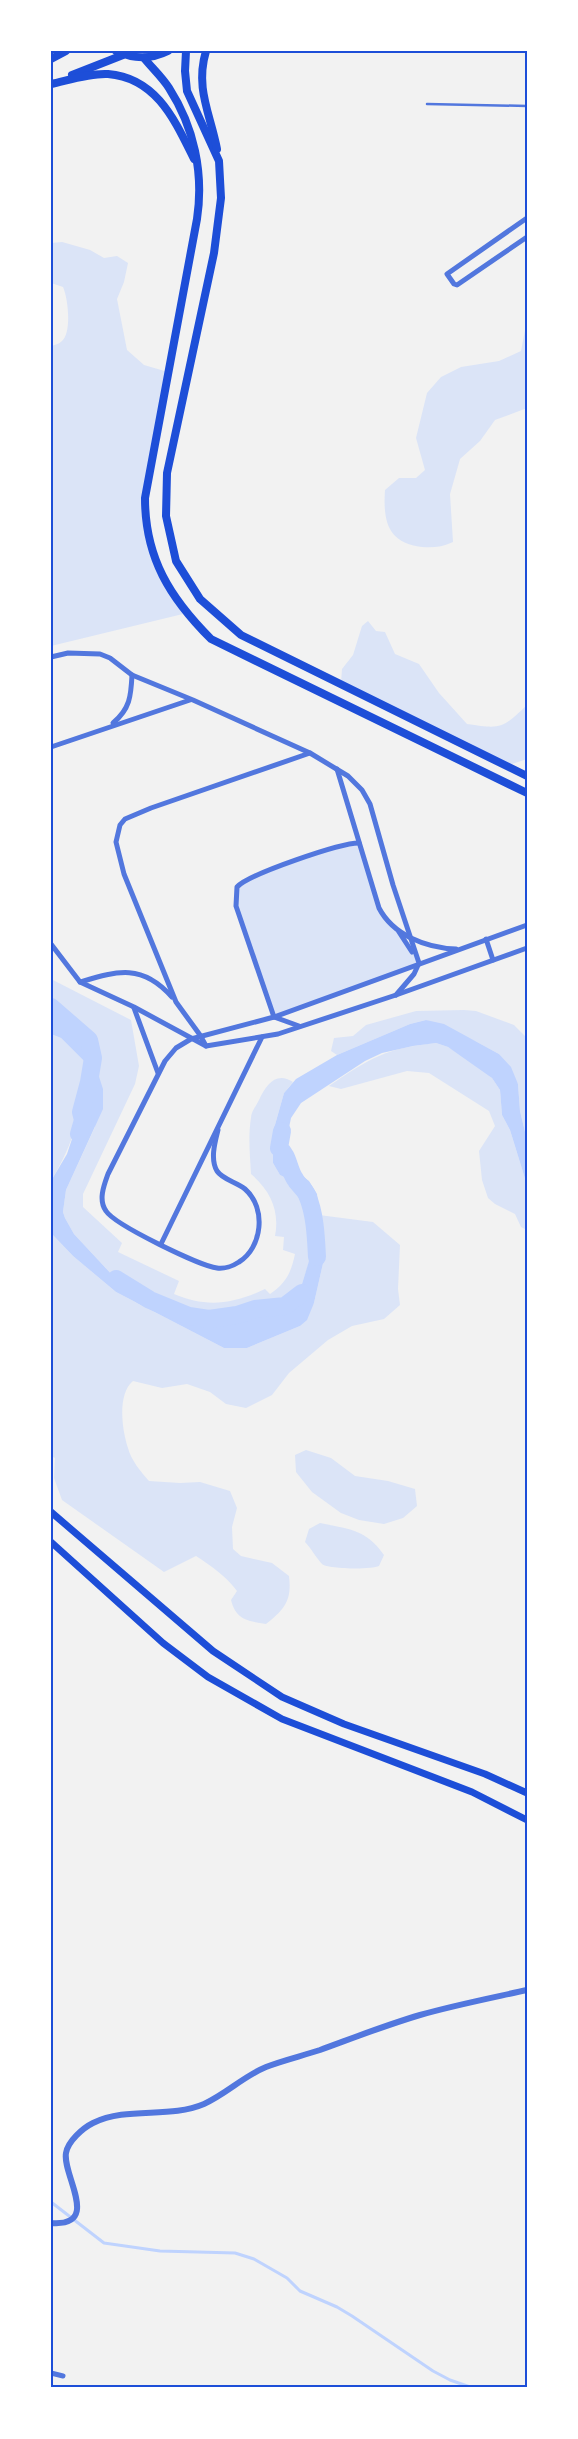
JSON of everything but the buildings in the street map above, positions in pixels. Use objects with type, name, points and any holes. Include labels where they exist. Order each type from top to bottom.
[{"type":"highway","points":[[51,60],[66,51]]},
{"type":"highway","points":[[51,83],[120,53],[144,58],[168,51]]},
{"type":"highway","points":[[186,51],[185,72],[187,91],[219,161]]},
{"type":"highway","points":[[206,51],[201,72],[203,98],[212,122],[219,161],[221,198],[214,253],[167,473],[166,516],[176,560],[200,599],[241,635],[527,776]]},
{"type":"highway","points":[[144,58],[168,86],[181,108],[190,132],[198,168],[197,219],[145,498],[148,534],[156,562],[167,586],[191,618],[211,639],[527,793]]},
{"type":"highway","points":[[51,83],[108,74],[128,79],[146,87],[158,97],[170,112],[198,168]]},
{"type":"main road","points":[[51,1512],[213,1651],[282,1697],[344,1724],[485,1774],[527,1793]]},
{"type":"main road","points":[[51,1542],[163,1643],[208,1677],[282,1719],[472,1792],[527,1820]]},
{"type":"street","points":[[527,218],[447,274],[456,285],[527,237]]},
{"type":"street","points":[[51,657],[68,652],[100,654],[110,658],[132,675],[193,700],[310,753],[356,783],[370,804],[419,963],[414,974],[396,995]]},
{"type":"street","points":[[110,726],[124,714],[130,703],[132,675]]},
{"type":"street","points":[[51,747],[193,700]]},
{"type":"street","points":[[176,1002],[124,874],[116,842],[120,825],[126,819],[151,808],[310,753]]},
{"type":"street","points":[[337,769],[379,908],[384,918],[399,931],[410,937],[435,947],[459,949]]},
{"type":"street","points":[[274,1017],[236,906],[237,887],[245,880],[344,844],[359,843]]},
{"type":"street","points":[[218,1130],[214,1157],[218,1173],[245,1189],[252,1196],[256,1207],[259,1228],[253,1249],[246,1257],[236,1264],[217,1268],[200,1263],[132,1230],[110,1215],[105,1209],[102,1194],[108,1174],[164,1061],[176,1048],[200,1035],[274,1017],[527,925]]},
{"type":"street","points":[[399,931],[419,963]]},
{"type":"street","points":[[486,939],[493,960]]},
{"type":"street","points":[[51,944],[54,954],[80,982],[134,1007],[206,1046],[262,1037],[299,1026],[396,995],[527,948]]},
{"type":"street","points":[[80,982],[124,971],[152,980],[167,991],[206,1046]]},
{"type":"street","points":[[134,1007],[158,1073]]},
{"type":"street","points":[[274,1017],[299,1026]]},
{"type":"street","points":[[161,1244],[262,1037]]},
{"type":"street","points":[[51,2223],[58,2224],[71,2219],[75,2214],[78,2204],[66,2172],[66,2152],[74,2138],[92,2124],[115,2115],[185,2109],[204,2104],[264,2068],[421,2015],[527,1990]]},
{"type":"street","points":[[51,2373],[63,2376]]},
{"type":"lane","points":[[427,104],[527,106]]},
{"type":"shaded area","points":[[62,242],[90,250],[104,258],[117,256],[128,263],[124,282],[117,299],[127,350],[144,365],[168,372],[145,498],[156,562],[187,613],[51,646],[51,346],[60,343],[65,337],[68,315],[63,287],[51,283],[51,243]]},
{"type":"shaded area","points":[[527,320],[527,408],[495,420],[480,441],[460,459],[450,494],[453,542],[441,546],[422,547],[401,541],[394,535],[387,520],[385,490],[399,478],[416,478],[425,470],[416,438],[427,393],[441,377],[461,367],[499,361],[521,351]]},
{"type":"shaded area","points":[[368,621],[376,631],[385,632],[395,654],[419,664],[439,693],[467,724],[494,727],[512,719],[527,705],[527,759],[506,766],[341,683],[342,669],[353,655],[362,626]]},
{"type":"shaded area","points":[[359,843],[379,908],[408,944],[419,963],[274,1017],[236,906],[240,883],[344,844]]},
{"type":"shaded area","points":[[51,979],[131,1020],[139,1066],[135,1084],[83,1194],[83,1207],[122,1243],[118,1252],[179,1281],[174,1294],[209,1303],[231,1301],[265,1289],[270,1294],[287,1277],[295,1254],[283,1250],[284,1237],[275,1236],[276,1218],[272,1202],[258,1180],[251,1174],[250,1132],[252,1114],[268,1085],[272,1081],[282,1078],[293,1082],[284,1093],[273,1132],[273,1163],[280,1175],[301,1185],[307,1196],[317,1238],[302,1284],[285,1306],[233,1311],[209,1319],[184,1314],[136,1293],[115,1278],[74,1234],[63,1212],[66,1190],[95,1127],[84,1043],[71,1025],[51,1013]]},
{"type":"shaded area","points":[[416,1011],[476,1011],[514,1025],[527,1038],[527,1140],[520,1111],[518,1084],[499,1054],[475,1041],[426,1020],[410,1024],[337,1055],[331,1051],[334,1038],[353,1036],[366,1025]]},
{"type":"shaded area","points":[[51,1034],[61,1038],[86,1063],[83,1096],[72,1138],[51,1181]]},
{"type":"shaded area","points":[[436,1043],[448,1047],[480,1067],[492,1078],[500,1090],[502,1115],[510,1130],[527,1185],[527,1230],[521,1227],[515,1214],[495,1204],[488,1198],[482,1180],[479,1151],[495,1126],[489,1111],[429,1073],[407,1071],[341,1089],[329,1086],[368,1061],[391,1051]]},
{"type":"shaded area","points":[[319,1215],[373,1222],[400,1245],[398,1289],[400,1305],[384,1319],[352,1326],[328,1340],[289,1373],[272,1395],[246,1408],[226,1404],[210,1392],[187,1384],[162,1388],[133,1381],[128,1387],[123,1403],[123,1422],[129,1452],[149,1481],[200,1482],[230,1491],[237,1508],[232,1527],[233,1549],[241,1556],[272,1563],[289,1576],[290,1584],[286,1603],[278,1614],[266,1624],[240,1616],[233,1607],[231,1600],[237,1591],[224,1577],[196,1556],[164,1572],[62,1500],[54,1478],[55,1458],[51,1456],[51,1233],[73,1256],[116,1292],[224,1348],[247,1348],[300,1326],[314,1303],[324,1259]]},
{"type":"shaded area","points":[[306,1450],[331,1458],[355,1476],[388,1481],[415,1489],[417,1506],[403,1518],[384,1524],[359,1520],[341,1513],[312,1492],[296,1472],[295,1455]]},
{"type":"shaded area","points":[[320,1523],[356,1532],[370,1540],[384,1555],[379,1566],[349,1568],[332,1567],[322,1564],[305,1542],[309,1529]]},
{"type":"water","points":[[51,1013],[67,1020],[78,1031],[93,1058],[103,1089],[103,1109],[66,1190],[63,1212],[65,1218],[74,1234],[115,1278],[136,1293],[184,1314],[209,1319],[233,1311],[284,1306],[302,1284],[316,1238],[307,1196],[301,1185],[280,1175],[273,1163],[273,1132],[284,1093],[296,1079],[337,1055],[410,1024],[426,1020],[444,1024],[499,1054],[511,1067],[518,1084],[520,1111],[527,1140],[527,1185],[510,1130],[502,1115],[500,1090],[492,1078],[448,1047],[436,1043],[382,1053],[365,1061],[301,1103],[291,1118],[284,1152],[289,1163],[309,1181],[317,1194],[324,1259],[314,1303],[307,1320],[300,1326],[247,1348],[224,1348],[116,1292],[73,1256],[51,1233],[51,1181],[67,1154],[81,1112],[86,1063],[61,1038],[51,1034]]},
{"type":"waterway","points":[[51,1007],[89,1040],[93,1058],[81,1112],[83,1120],[79,1134]]},
{"type":"waterway","points":[[282,1131],[279,1148],[285,1155],[296,1181],[306,1193],[312,1209],[317,1257]]},
{"type":"waterway","points":[[116,1279],[150,1300],[189,1316],[209,1319],[237,1315],[255,1309],[285,1306],[302,1293]]},
{"type":"waterway","points":[[51,2202],[104,2243],[160,2251],[235,2253],[254,2259],[287,2278],[300,2291],[337,2307],[352,2316],[433,2371],[450,2380],[473,2388]]}]
